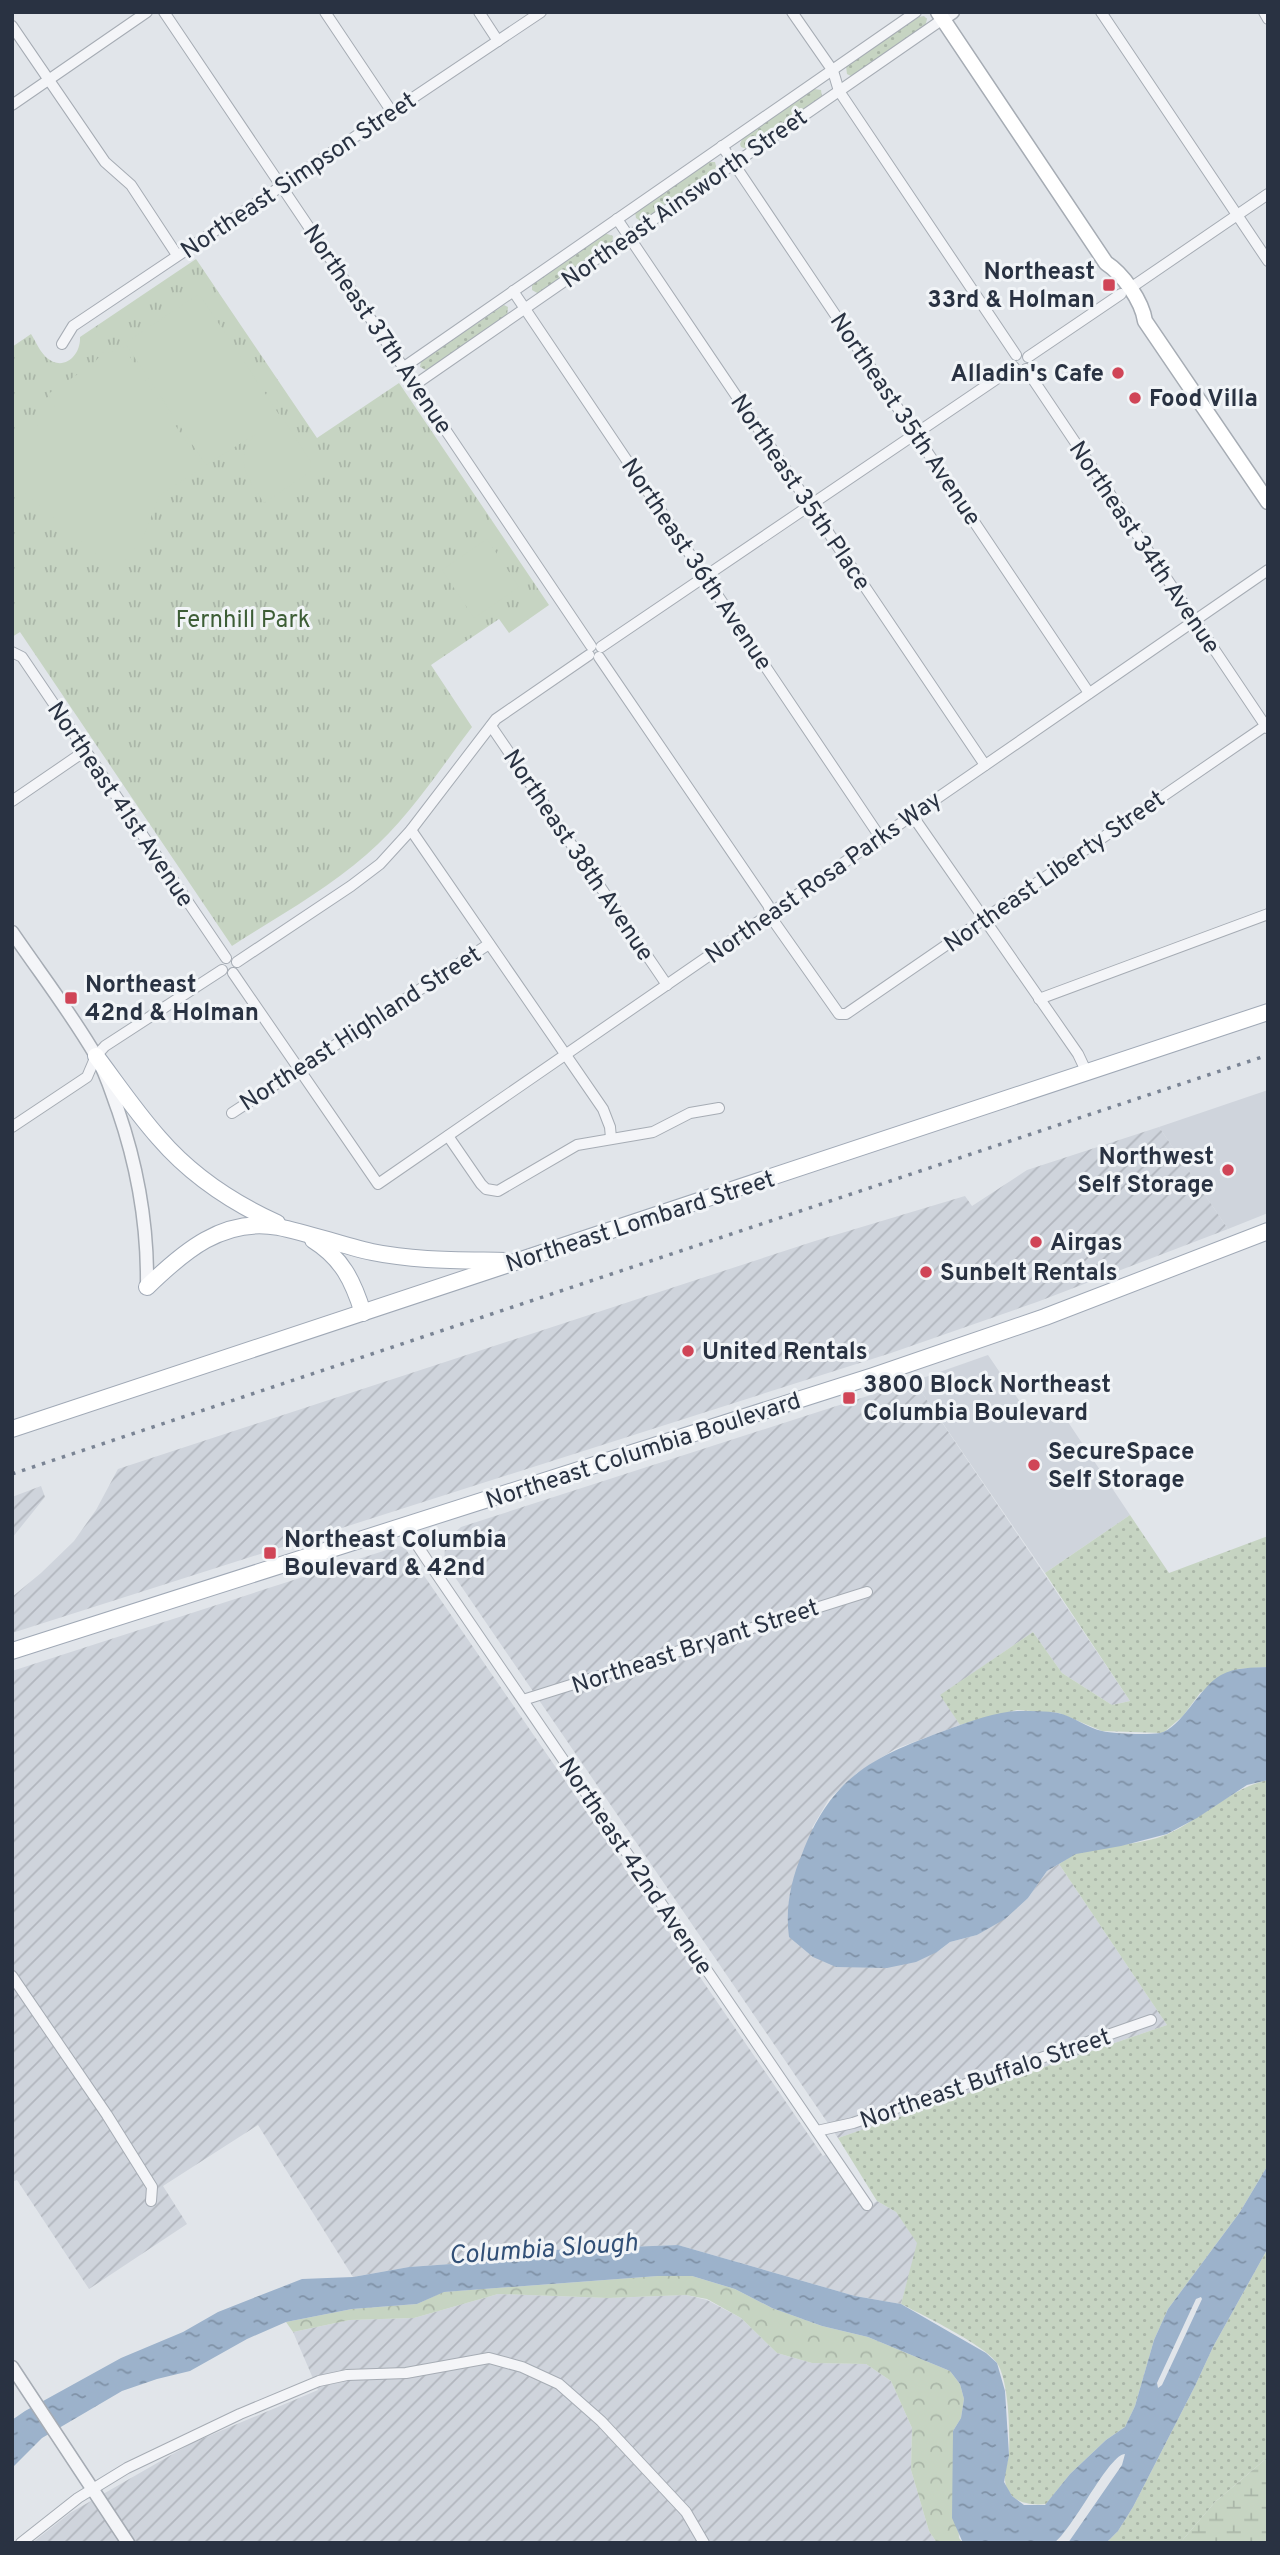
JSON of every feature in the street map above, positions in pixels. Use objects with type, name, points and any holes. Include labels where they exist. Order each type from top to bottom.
[{"type":"main road","points":[[945,15],[1106,263],[1116,269],[1125,291],[1143,310],[1145,321],[1268,502]]},
{"type":"main road","name":"Northeast Lombard Street","points":[[12,1429],[1268,1012]]},
{"type":"main road","points":[[96,1056],[154,1132],[191,1168],[241,1204],[317,1242],[340,1262],[352,1282],[363,1313]]},
{"type":"main road","points":[[147,1287],[182,1255],[206,1238],[261,1225],[374,1252],[439,1259],[518,1261]]},
{"type":"main road","name":"Northeast Columbia Boulevard","points":[[12,1651],[953,1349],[1268,1231]]},
{"type":"street","points":[[12,105],[147,12]]},
{"type":"street","name":"Northeast 37th Avenue","points":[[164,12],[839,1014]]},
{"type":"street","points":[[325,12],[393,112]]},
{"type":"street","points":[[479,12],[498,41]]},
{"type":"street","name":"Northeast Simpson Street","points":[[62,344],[73,326],[541,12]]},
{"type":"street","points":[[792,12],[832,71],[839,91],[1016,355]]},
{"type":"street","name":"Northeast Ainsworth Street","points":[[404,367],[916,12]]},
{"type":"street","points":[[1101,12],[1268,261]]},
{"type":"street","points":[[1264,12],[1268,19]]},
{"type":"street","name":"Northeast Ainsworth Street","points":[[416,384],[945,15]]},
{"type":"street","points":[[12,26],[105,162],[131,185],[177,255]]},
{"type":"street","name":"Northeast 35th Avenue","points":[[722,146],[1089,693]]},
{"type":"street","points":[[1028,358],[1268,194]]},
{"type":"street","name":"Northeast 35th Place","points":[[617,219],[985,765]]},
{"type":"street","name":"Northeast 36th Avenue","points":[[513,291],[880,837]]},
{"type":"street","points":[[1014,367],[1018,370],[1026,369],[1029,364],[1028,358],[1023,354],[1016,355]]},
{"type":"street","points":[[1014,367],[1016,355]]},
{"type":"street","points":[[222,970],[222,963],[231,960],[368,874],[397,847],[491,726],[509,709],[1014,367]]},
{"type":"street","name":"Northeast 34th Avenue","points":[[1026,369],[1267,726]]},
{"type":"street","name":"Northeast Rosa Parks Way","points":[[299,1069],[378,1184],[1268,570]]},
{"type":"street","name":"Northeast 41st Avenue","points":[[13,651],[22,657],[231,960]]},
{"type":"street","name":"Northeast 38th Avenue","points":[[491,726],[667,985]]},
{"type":"street","name":"Northeast Liberty Street","points":[[839,1014],[846,1014],[1267,726]]},
{"type":"street","points":[[12,801],[85,751]]},
{"type":"street","points":[[912,815],[1078,1054],[1087,1073]]},
{"type":"street","points":[[411,830],[608,1118],[611,1138]]},
{"type":"street","points":[[1039,999],[1268,914]]},
{"type":"street","points":[[12,932],[96,1056],[111,1088],[138,1180],[145,1217],[147,1287]]},
{"type":"street","name":"Northeast Highland Street","points":[[232,1113],[489,944]]},
{"type":"street","points":[[222,970],[227,974],[233,973],[237,968],[231,960]]},
{"type":"street","points":[[12,1127],[87,1077],[96,1056],[115,1040],[222,970]]},
{"type":"street","points":[[233,973],[299,1069]]},
{"type":"street","points":[[448,1136],[481,1184],[486,1189],[498,1191],[566,1150],[589,1142],[653,1132],[690,1113],[719,1108]]},
{"type":"street","name":"Northeast 42nd Avenue","points":[[407,1525],[415,1542],[867,2205]]},
{"type":"street","name":"Northeast Bryant Street","points":[[523,1700],[867,1592]]},
{"type":"street","points":[[12,1976],[152,2187],[151,2201]]},
{"type":"street","name":"Northeast Buffalo Street","points":[[817,2131],[853,2123],[1152,2020]]},
{"type":"street","points":[[21,2543],[92,2488],[136,2463],[319,2381],[359,2374],[406,2373],[489,2358],[522,2367],[559,2384],[601,2421],[686,2512],[704,2543]]},
{"type":"street","points":[[12,2367],[128,2543]]},
{"type":"shaded area","name":"Northwest Self Storage","points":[[1268,1090],[1268,1213],[1228,1229],[1159,1127]]},
{"type":"shaded area","points":[[1159,1127],[1228,1229],[1037,1302],[891,1353],[12,1633],[12,1597],[74,1541],[96,1510],[118,1469],[815,1241],[965,1196],[972,1206],[1027,1170]]},
{"type":"shaded area","name":"SecureSpace Self Storage","points":[[988,1355],[1029,1415],[1058,1407],[1130,1515],[1045,1573],[914,1381]]},
{"type":"shaded area","points":[[914,1381],[1130,1701],[1112,1705],[1062,1673],[1033,1632],[941,1695],[960,1725],[895,1749],[857,1773],[829,1799],[812,1828],[937,1952],[950,1942],[977,1935],[1028,1898],[1047,1871],[1059,1864],[1167,2025],[838,2138],[444,1561],[445,1548],[452,1535],[461,1527]]},
{"type":"shaded area","points":[[41,1486],[45,1497],[12,1538],[12,1497]]},
{"type":"shaded area","points":[[399,1546],[405,1548],[823,2156],[832,2151],[870,2206],[877,2201],[896,2212],[918,2243],[901,2304],[855,2296],[678,2245],[550,2250],[409,2267],[353,2277],[258,2125],[163,2186],[187,2224],[89,2289],[17,2180],[12,2182],[12,1671]]},
{"type":"shaded area","points":[[498,2294],[608,2298],[686,2295],[707,2300],[741,2318],[777,2353],[812,2363],[866,2364],[891,2381],[912,2428],[911,2470],[929,2531],[937,2543],[32,2543],[70,2513],[192,2443],[318,2390],[293,2332],[350,2320],[414,2318]]},
{"type":"green space","points":[[924,16],[927,19],[925,27],[853,77],[847,74],[846,66]]},
{"type":"green space","points":[[814,89],[821,90],[822,98],[747,149],[741,147],[743,137]]},
{"type":"green space","points":[[709,162],[715,162],[717,170],[642,222],[636,218],[635,212]]},
{"type":"green space","points":[[604,233],[613,236],[612,244],[539,294],[532,290],[532,282]]},
{"type":"green space","name":"Fernhill Park","points":[[196,259],[317,438],[399,383],[549,605],[509,633],[499,619],[431,665],[472,727],[396,826],[366,855],[318,892],[232,946],[20,632],[12,637],[12,347],[31,334],[40,350],[53,362],[70,360],[78,350],[80,337]]},
{"type":"green space","points":[[199,294],[280,416],[277,419],[282,417],[311,462],[310,472],[264,503],[252,485],[244,459],[249,442],[257,433],[206,465],[125,343]]},
{"type":"green space","points":[[504,305],[508,307],[507,316],[431,368],[426,370],[420,367],[421,361]]},
{"type":"green space","points":[[122,345],[203,467],[159,496],[143,538],[116,571],[12,482],[12,454],[55,406],[48,394],[93,364],[105,350],[109,353]]},
{"type":"green space","points":[[487,539],[519,587],[474,618],[442,570]]},
{"type":"green space","points":[[1130,1515],[1169,1573],[1268,1536],[1268,1667],[1238,1669],[1200,1693],[1183,1716],[1163,1733],[1102,1731],[1059,1713],[1017,1710],[960,1725],[940,1695],[1033,1632],[1062,1673],[1112,1705],[1130,1701],[1045,1573]]},
{"type":"green space","points":[[1268,1780],[1268,2165],[1240,2212],[1168,2309],[1154,2340],[1135,2406],[1125,2427],[1106,2440],[1070,2474],[1046,2504],[1020,2501],[1010,2493],[1005,2480],[1009,2454],[1009,2421],[1004,2382],[997,2363],[967,2339],[901,2304],[917,2243],[896,2212],[877,2201],[838,2138],[1167,2025],[1059,1864],[1078,1853],[1146,1841],[1168,1834],[1242,1789]]},
{"type":"green space","points":[[1268,2248],[1268,2457],[1215,2502],[1180,2543],[1106,2543],[1118,2531],[1133,2507],[1213,2347]]},
{"type":"green space","points":[[658,2276],[692,2276],[735,2289],[772,2308],[822,2326],[868,2337],[950,2371],[960,2384],[964,2399],[961,2418],[953,2431],[959,2538],[963,2543],[937,2543],[929,2531],[911,2470],[912,2428],[891,2381],[866,2364],[812,2363],[777,2353],[741,2318],[707,2299],[686,2295],[608,2298],[498,2294],[414,2318],[350,2320],[293,2332],[286,2322],[352,2309],[417,2304],[443,2292]]},
{"type":"green space","points":[[1268,2457],[1268,2543],[1180,2543],[1215,2502]]},
{"type":"water","points":[[1268,1667],[1268,1780],[1247,1785],[1167,1834],[1076,1854],[1047,1871],[1028,1898],[1005,1919],[977,1935],[950,1942],[916,1962],[887,1968],[836,1967],[813,1957],[789,1937],[788,1905],[792,1884],[814,1827],[842,1787],[858,1772],[877,1760],[957,1726],[1013,1711],[1058,1713],[1107,1732],[1160,1733],[1175,1724],[1213,1680],[1221,1675],[1238,1669]]},
{"type":"water","points":[[1268,2165],[1268,2248],[1213,2347],[1133,2507],[1118,2531],[1106,2543],[1068,2543],[1122,2465],[1125,2454],[1110,2466],[1054,2543],[963,2543],[952,2518],[953,2431],[961,2418],[964,2399],[960,2384],[950,2371],[868,2337],[822,2326],[772,2308],[735,2289],[692,2276],[658,2276],[444,2292],[417,2304],[352,2309],[286,2322],[247,2339],[190,2371],[122,2391],[42,2438],[12,2468],[12,2420],[25,2411],[121,2358],[183,2332],[218,2312],[302,2279],[353,2277],[409,2267],[550,2250],[678,2245],[855,2296],[901,2304],[986,2353],[997,2363],[1005,2391],[1009,2455],[1004,2482],[1012,2496],[1024,2505],[1045,2505],[1070,2474],[1106,2440],[1125,2427],[1135,2406],[1154,2340],[1168,2309],[1240,2212]],"holes":[[[1196,2299],[1202,2299],[1162,2385],[1158,2388],[1157,2383]]]},
{"type":"railway","points":[[12,1474],[1268,1055]]},
{"type":"place","name":"Northeast 33rd & Holman","points":[[1109,285]]},
{"type":"place","name":"Alladin's Cafe","points":[[1118,373]]},
{"type":"place","name":"Food Villa","points":[[1135,398]]},
{"type":"place","name":"Northeast 42nd & Holman","points":[[71,998]]},
{"type":"place","name":"Northwest Self Storage","points":[[1228,1170]]},
{"type":"place","name":"Airgas","points":[[1036,1242]]},
{"type":"place","name":"Sunbelt Rentals","points":[[926,1272]]},
{"type":"place","name":"United Rentals","points":[[688,1351]]},
{"type":"place","name":"3800 Block Northeast Columbia Boulevard","points":[[849,1398]]},
{"type":"place","name":"SecureSpace Self Storage","points":[[1034,1465]]},
{"type":"place","name":"Northeast Columbia Boulevard & 42nd","points":[[270,1553]]},
{"type":"water label","name":"Columbia Slough","points":[[543,2248]]}]
